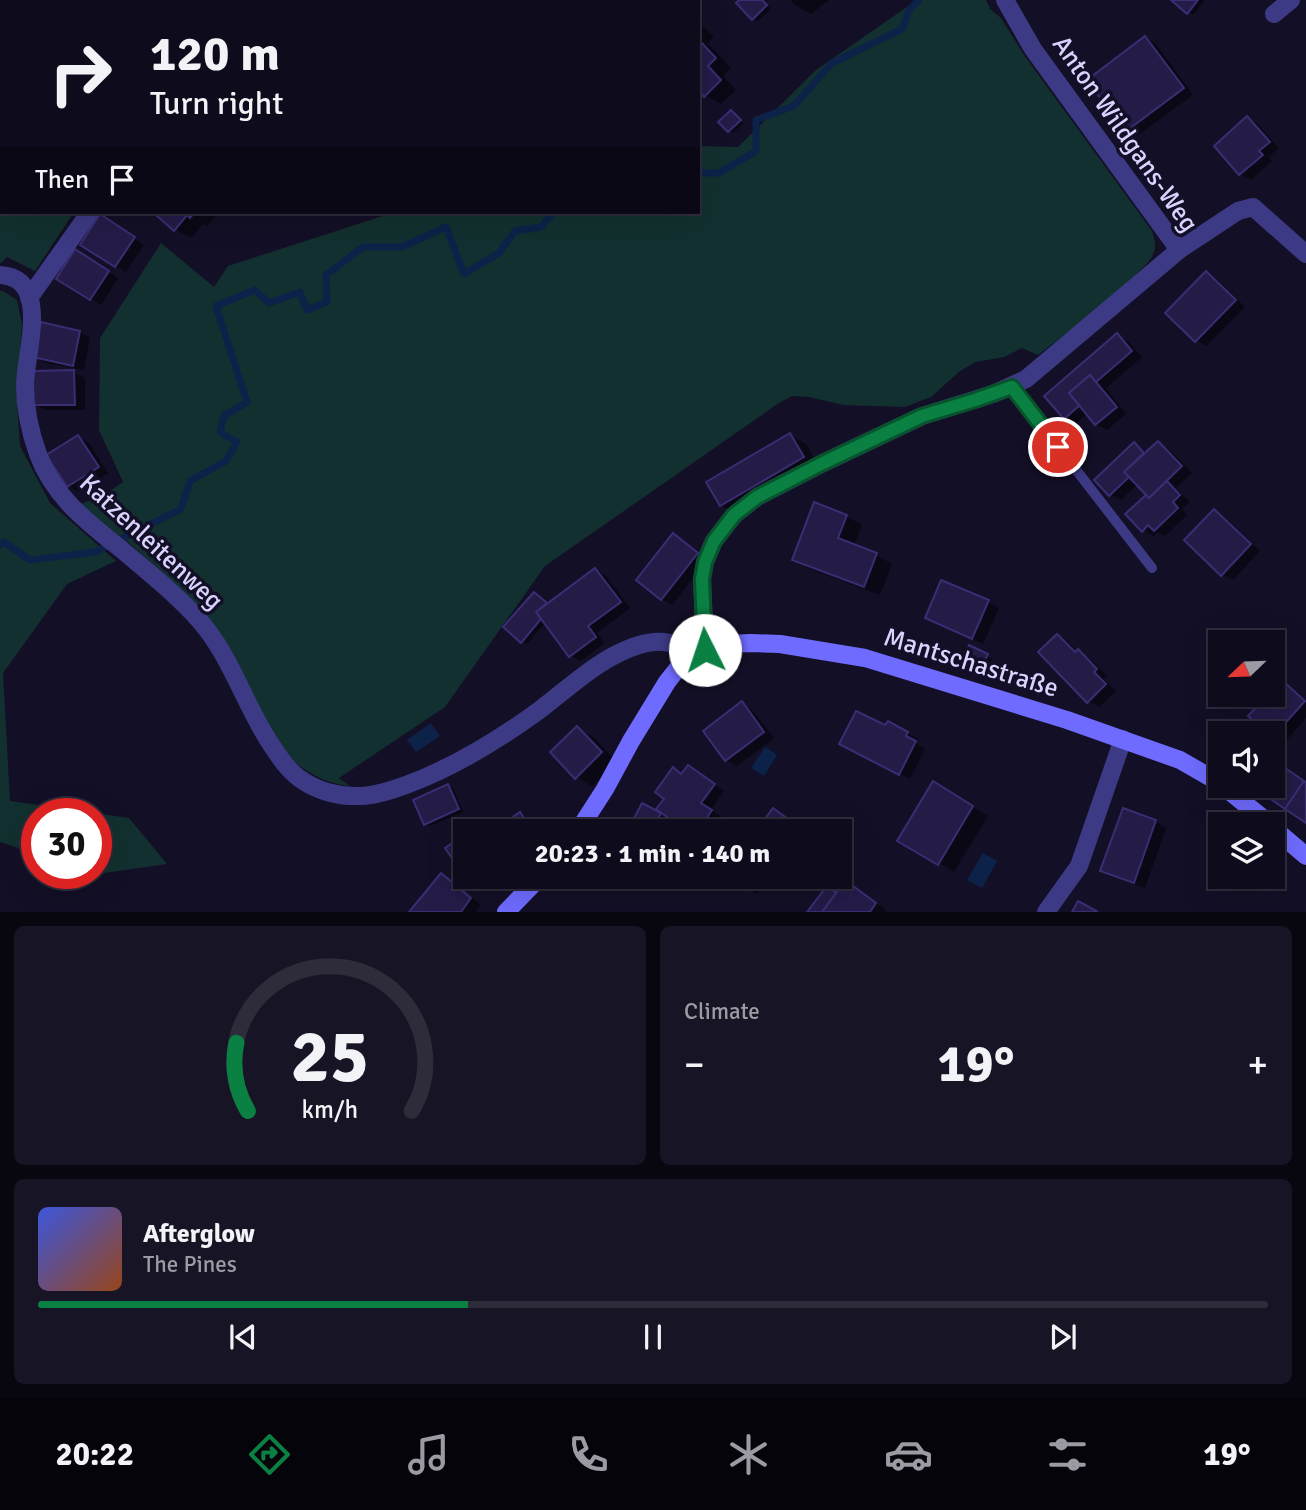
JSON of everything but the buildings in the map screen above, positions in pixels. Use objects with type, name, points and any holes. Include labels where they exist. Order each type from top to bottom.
[{"type":"street","name":"Anton Wildgans-Weg","points":[[700,652],[705,562],[714,541],[734,515],[757,497],[922,416],[1012,387],[1039,369],[1179,250],[1033,49],[1005,0]]},
{"type":"street","points":[[1275,14],[1292,0]]},
{"type":"street","points":[[1179,250],[1238,211],[1253,207],[1306,254]]},
{"type":"street","points":[[0,275],[12,277],[20,283],[29,298],[89,214]]},
{"type":"street","name":"Katzenleitenweg","points":[[29,298],[33,326],[25,387],[31,430],[42,467],[73,509],[159,581],[212,636],[258,725],[287,766],[306,783],[339,795],[362,797],[392,790],[454,764],[539,710],[609,659],[639,645],[660,641],[700,652]]},
{"type":"street","name":"Mantschastraße","points":[[700,652],[727,644],[751,643],[807,648],[865,659],[1123,739],[1181,760],[1208,776]]},
{"type":"street","points":[[586,819],[667,682],[682,663],[700,652]]},
{"type":"street","points":[[1046,912],[1079,866],[1123,739]]},
{"type":"street","name":"Mantschastraße","points":[[1238,798],[1255,812]]},
{"type":"street","name":"Mantschastraße","points":[[1285,837],[1306,856]]},
{"type":"street","points":[[506,912],[528,889]]},
{"type":"lane","points":[[1012,387],[1152,568]]},
{"type":"green space","points":[[917,0],[986,0],[1152,231],[1155,242],[1153,255],[1114,296],[1038,355],[1022,348],[1004,357],[976,362],[960,371],[931,397],[905,407],[843,405],[792,396],[779,403],[545,566],[445,707],[339,778],[350,786],[333,783],[304,769],[291,759],[162,572],[78,505],[104,495],[123,482],[99,430],[100,338],[161,243],[214,287],[228,266],[389,214],[700,214],[700,146],[738,147],[816,70]]},
{"type":"green space","points":[[0,214],[73,214],[35,271],[7,257],[0,264]]},
{"type":"green space","points":[[0,291],[3,291],[17,300],[22,324],[17,402],[20,446],[50,503],[116,561],[67,584],[3,673],[10,801],[21,803],[21,849],[0,842]]},
{"type":"green space","points":[[112,816],[129,818],[167,864],[112,872]]},
{"type":"water","points":[[431,723],[440,736],[416,752],[407,740]]},
{"type":"water","points":[[765,747],[777,755],[764,776],[751,768]]},
{"type":"water","points":[[983,853],[997,861],[982,888],[967,880]]},
{"type":"waterway","points":[[700,173],[719,173],[756,151],[756,120],[794,106],[832,63],[902,29],[909,10],[919,0]]},
{"type":"waterway","points":[[0,545],[4,542],[30,560],[95,552],[181,509],[190,481],[226,461],[237,442],[220,432],[224,416],[247,402],[216,306],[255,290],[269,303],[300,292],[307,310],[327,302],[326,275],[363,247],[402,247],[446,227],[464,274],[499,253],[515,231],[541,227],[552,214]]},
{"type":"route","points":[[705,650],[702,612],[705,562],[714,541],[734,515],[757,497],[922,416],[1012,387],[1058,447]]}]
